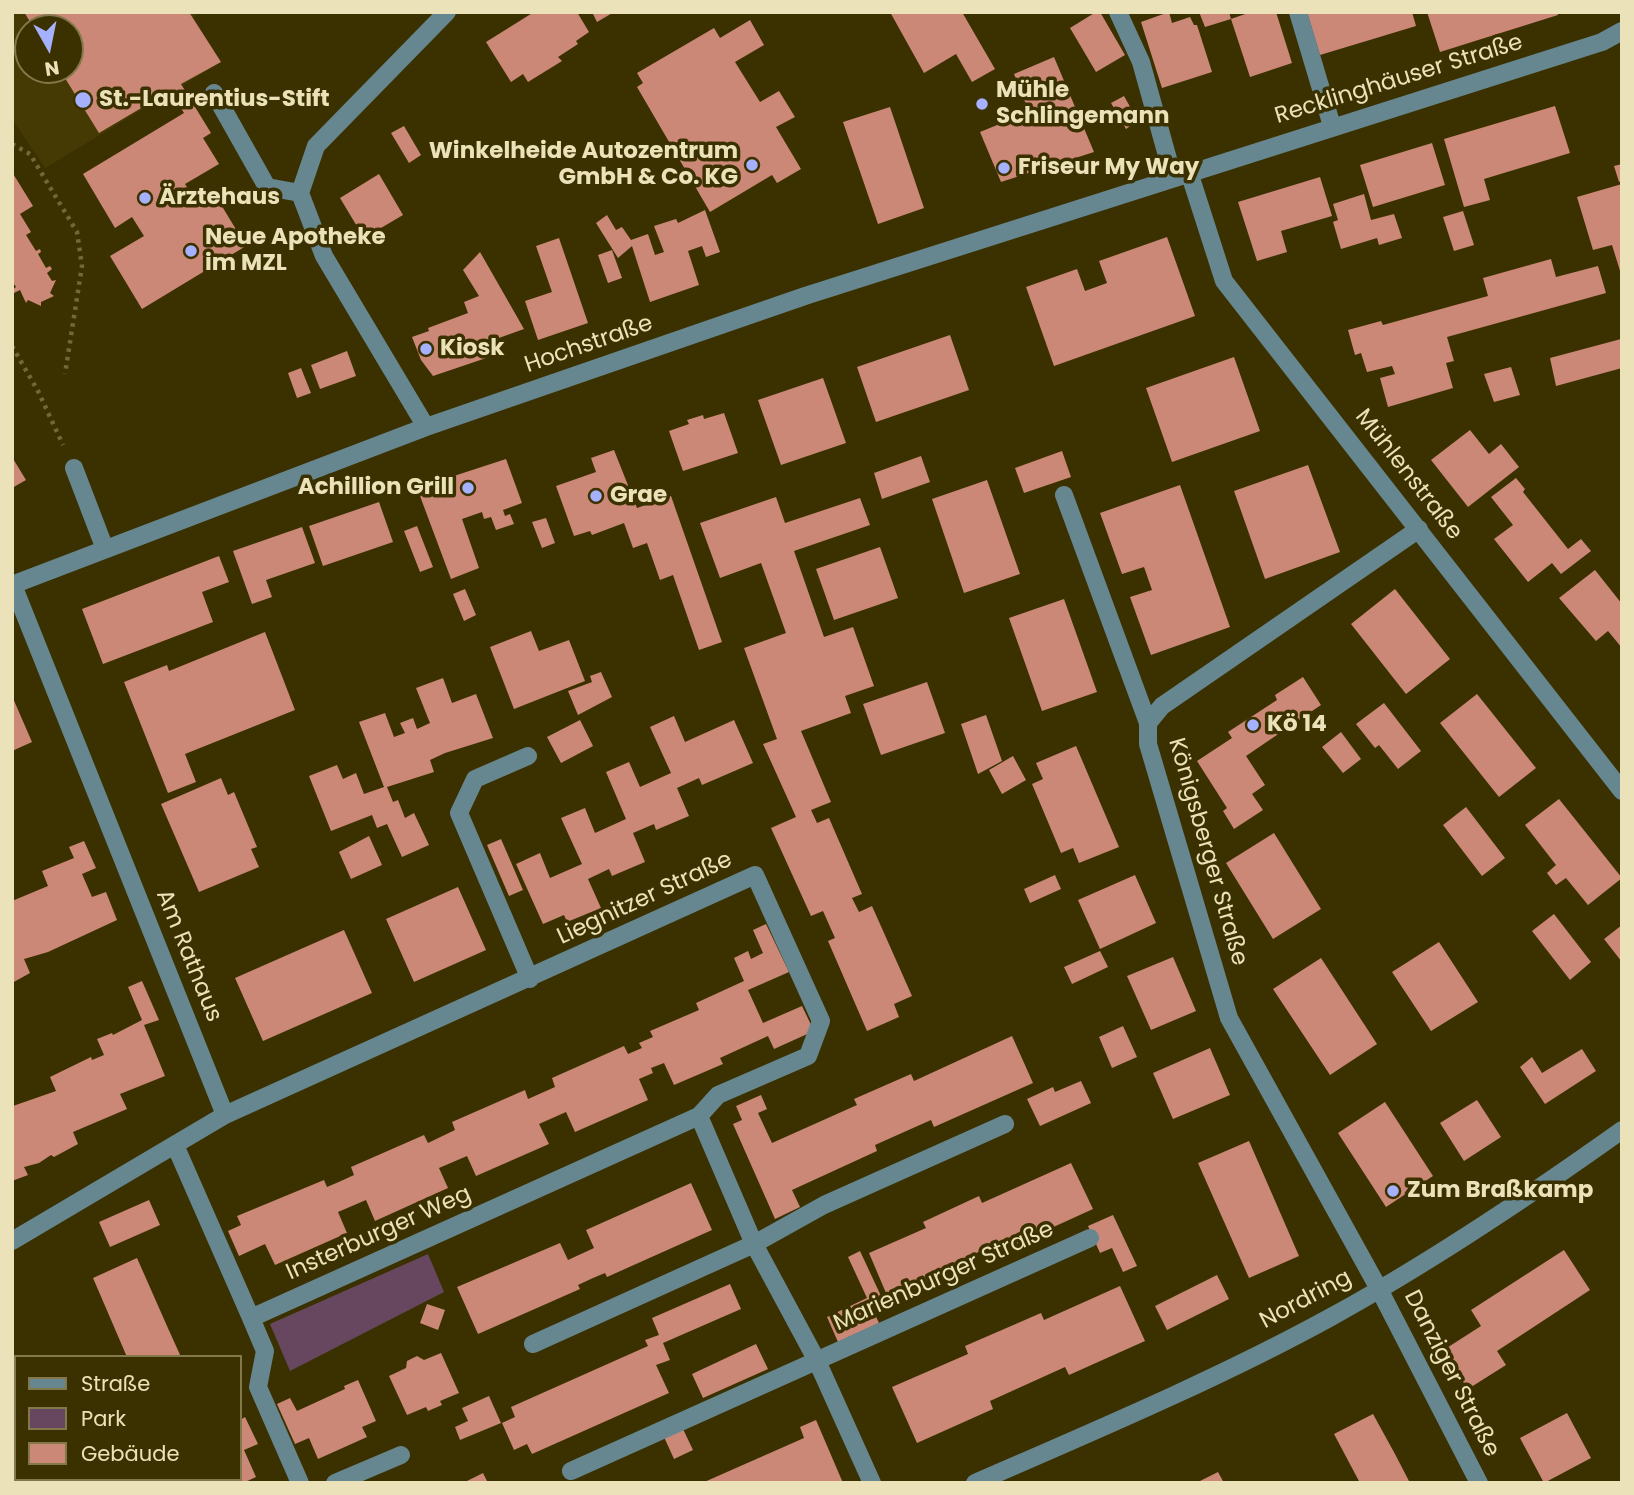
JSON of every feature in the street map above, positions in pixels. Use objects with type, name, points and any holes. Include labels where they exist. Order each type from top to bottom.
[{"type":"street","points":[[426,427],[336,277],[310,227],[300,193],[316,146],[429,19],[447,12]]},
{"type":"street","name":"Mühlenstraße","points":[[1118,12],[1141,62],[1181,175],[1224,281],[1622,790]]},
{"type":"street","points":[[1298,12],[1332,126]]},
{"type":"street","name":"Recklinghäuser Straße","points":[[1181,175],[1602,41],[1622,31]]},
{"type":"street","points":[[214,93],[267,187],[300,193]]},
{"type":"street","name":"Hochstraße","points":[[13,585],[426,427],[805,296],[1181,175]]},
{"type":"street","points":[[74,468],[106,550]]},
{"type":"street","points":[[1064,495],[1148,723]]},
{"type":"street","name":"Königsberger Straße","points":[[1379,1289],[1229,1018],[1148,744],[1148,723],[1162,706],[1419,529]]},
{"type":"street","name":"Am Rathaus","points":[[13,585],[225,1115]]},
{"type":"street","points":[[528,756],[475,779],[459,813],[530,979]]},
{"type":"street","name":"Liegnitzer Straße","points":[[225,1115],[755,875],[821,1021],[808,1056],[718,1095],[699,1116]]},
{"type":"street","points":[[12,1241],[225,1115]]},
{"type":"street","name":"Marienburger Straße","points":[[699,1116],[754,1244],[817,1361],[872,1483]]},
{"type":"street","name":"Insterburger Weg","points":[[251,1318],[699,1116]]},
{"type":"street","points":[[533,1344],[754,1244],[824,1205],[1005,1124]]},
{"type":"street","name":"Nordring","points":[[987,1480],[1330,1318],[1511,1209],[1622,1130]]},
{"type":"street","points":[[175,1145],[265,1351],[258,1387],[300,1483]]},
{"type":"street","name":"Marienburger Straße","points":[[570,1471],[1090,1238]]},
{"type":"street","name":"Danziger Straße","points":[[1379,1289],[1479,1483]]},
{"type":"street","points":[[335,1483],[401,1455]]},
{"type":"path","points":[[12,144],[30,154],[77,232],[82,266],[65,374]]},
{"type":"path","points":[[12,346],[38,390],[74,468]]},
{"type":"shaded area","name":"St.-Laurentius-Stift","points":[[12,12],[201,12],[193,18],[221,62],[45,168],[12,119]]},
{"type":"green space","points":[[428,1254],[444,1292],[290,1371],[270,1324]]},
{"type":"building","points":[[24,12],[189,12],[221,62],[181,84],[211,133],[203,138],[219,164],[185,184],[197,203],[214,193],[246,246],[142,309],[110,256],[144,236],[132,217],[115,228],[83,174],[184,113],[170,91],[99,133],[69,84],[84,84],[84,14]]},
{"type":"building","points":[[534,12],[577,12],[589,32],[576,41],[578,44],[558,57],[562,61],[528,82],[523,74],[511,82],[486,42]]},
{"type":"building","points":[[592,12],[614,12],[597,22]]},
{"type":"building","points":[[890,12],[962,12],[995,69],[972,82],[956,54],[924,73]]},
{"type":"building","points":[[1100,12],[1125,55],[1096,72],[1070,28]]},
{"type":"building","points":[[1169,12],[1172,23],[1190,17],[1194,25],[1197,25],[1212,72],[1162,88],[1141,22]]},
{"type":"building","points":[[1199,12],[1229,12],[1231,19],[1205,27]]},
{"type":"building","points":[[1251,12],[1276,12],[1292,63],[1250,77],[1231,19]]},
{"type":"building","points":[[1307,12],[1412,12],[1416,26],[1320,55]]},
{"type":"building","points":[[1427,12],[1557,12],[1558,15],[1440,52]]},
{"type":"building","points":[[750,20],[764,45],[735,62],[760,102],[779,91],[795,117],[776,127],[801,169],[777,183],[772,175],[710,212],[637,87],[643,83],[637,73],[714,28],[720,38]]},
{"type":"building","points":[[1054,57],[1094,152],[1001,182],[980,132],[1029,112],[1014,74]]},
{"type":"building","points":[[1124,96],[1138,121],[1126,129],[1111,103]]},
{"type":"building","points":[[1555,106],[1570,153],[1484,179],[1490,200],[1464,207],[1444,139]]},
{"type":"building","points":[[890,107],[924,208],[878,224],[843,122]]},
{"type":"building","points":[[404,126],[421,155],[409,163],[391,133]]},
{"type":"building","points":[[1432,143],[1445,185],[1373,207],[1360,165]]},
{"type":"building","points":[[1622,164],[1622,181],[1619,182],[1614,166]]},
{"type":"building","points":[[12,172],[33,206],[20,214],[31,232],[26,235],[36,251],[40,249],[38,254],[46,268],[50,266],[52,269],[47,273],[52,281],[56,280],[50,293],[54,296],[41,302],[41,306],[28,300],[26,303],[20,290],[14,293],[12,290],[16,287],[12,281]]},
{"type":"building","points":[[379,174],[403,215],[364,238],[340,198]]},
{"type":"building","points":[[1320,177],[1332,216],[1281,231],[1287,252],[1257,261],[1238,202]]},
{"type":"building","points":[[1622,184],[1621,274],[1612,245],[1593,250],[1577,197]]},
{"type":"building","points":[[1364,194],[1371,220],[1394,214],[1402,238],[1379,245],[1377,238],[1341,249],[1333,222],[1338,220],[1333,204]]},
{"type":"building","points":[[705,210],[720,252],[706,257],[702,246],[688,251],[699,285],[650,302],[632,246],[618,258],[596,223],[607,215],[616,230],[622,227],[631,240],[648,234],[655,255],[664,252],[654,226],[676,219],[678,223]]},
{"type":"building","points":[[1463,211],[1474,245],[1454,251],[1443,217]]},
{"type":"building","points":[[1167,237],[1195,316],[1054,366],[1026,287],[1077,269],[1085,291],[1107,283],[1099,261]]},
{"type":"building","points":[[559,238],[588,323],[538,340],[525,301],[552,292],[536,246]]},
{"type":"building","points":[[612,250],[622,278],[608,283],[598,255]]},
{"type":"building","points":[[480,252],[524,329],[496,339],[501,353],[433,376],[421,360],[412,337],[468,313],[464,302],[479,296],[463,270]]},
{"type":"building","points":[[1551,259],[1556,277],[1598,266],[1606,293],[1447,337],[1454,361],[1446,363],[1453,388],[1388,407],[1380,378],[1395,374],[1392,366],[1367,372],[1361,353],[1355,355],[1348,330],[1381,321],[1383,325],[1488,296],[1483,278]]},
{"type":"building","points":[[950,335],[969,390],[876,422],[857,367]]},
{"type":"building","points":[[1621,339],[1622,368],[1556,386],[1550,358]]},
{"type":"building","points":[[347,351],[356,376],[320,389],[311,365]]},
{"type":"building","points":[[1234,357],[1260,431],[1172,462],[1146,388]]},
{"type":"building","points":[[1511,367],[1520,395],[1494,402],[1484,374]]},
{"type":"building","points":[[301,368],[311,393],[297,398],[288,373]]},
{"type":"building","points":[[823,378],[846,443],[781,465],[758,400]]},
{"type":"building","points":[[724,413],[738,453],[683,471],[669,431],[689,424],[687,420],[703,415],[704,419]]},
{"type":"building","points":[[1470,430],[1489,454],[1501,444],[1519,467],[1468,507],[1431,460]]},
{"type":"building","points":[[614,450],[637,508],[671,496],[722,642],[699,650],[673,575],[660,580],[647,543],[633,548],[624,523],[592,535],[590,531],[574,536],[556,486],[596,472],[591,458]]},
{"type":"building","points":[[1062,451],[1071,477],[1024,493],[1015,468]]},
{"type":"building","points":[[921,456],[930,482],[882,499],[874,473]]},
{"type":"building","points":[[12,457],[26,480],[12,488]]},
{"type":"building","points":[[506,459],[522,503],[503,510],[505,516],[510,514],[514,524],[496,530],[491,517],[484,519],[482,512],[462,519],[479,568],[451,579],[417,488]]},
{"type":"building","points":[[1308,465],[1340,552],[1265,579],[1234,491]]},
{"type":"building","points":[[1516,478],[1525,489],[1523,492],[1568,549],[1581,539],[1591,551],[1561,574],[1552,563],[1528,582],[1494,539],[1513,525],[1491,497]]},
{"type":"building","points":[[987,480],[1020,574],[964,593],[932,499]]},
{"type":"building","points":[[1180,485],[1230,627],[1151,655],[1130,597],[1152,590],[1144,567],[1122,574],[1100,513]]},
{"type":"building","points":[[776,497],[785,523],[860,498],[870,525],[794,551],[824,637],[853,627],[874,686],[845,696],[851,713],[801,731],[831,802],[811,810],[817,823],[829,818],[862,894],[852,898],[859,912],[872,906],[912,996],[894,1004],[899,1017],[867,1031],[828,941],[835,938],[823,911],[811,916],[771,828],[796,817],[763,744],[777,739],[744,648],[786,633],[761,563],[720,578],[700,523]]},
{"type":"building","points":[[379,502],[393,542],[323,566],[309,526]]},
{"type":"building","points":[[546,518],[555,543],[542,548],[532,522]]},
{"type":"building","points":[[417,526],[433,567],[420,572],[404,531]]},
{"type":"building","points":[[302,527],[315,563],[266,580],[272,597],[252,604],[233,551]]},
{"type":"building","points":[[880,547],[898,598],[834,620],[816,569]]},
{"type":"building","points":[[219,556],[229,582],[202,592],[213,622],[103,664],[82,609]]},
{"type":"building","points":[[1595,570],[1622,604],[1622,648],[1608,631],[1596,641],[1559,598]]},
{"type":"building","points":[[465,589],[476,615],[464,621],[453,594]]},
{"type":"building","points":[[1395,589],[1450,659],[1406,694],[1351,624]]},
{"type":"building","points":[[1064,599],[1097,692],[1042,711],[1009,618]]},
{"type":"building","points":[[531,631],[539,651],[569,640],[585,681],[514,709],[490,647]]},
{"type":"building","points":[[265,632],[295,710],[185,754],[196,782],[168,793],[124,682],[167,665],[169,671]]},
{"type":"building","points":[[601,672],[612,697],[578,715],[568,691],[592,682],[590,676]]},
{"type":"building","points":[[1303,677],[1321,705],[1246,756],[1265,785],[1252,794],[1263,810],[1234,829],[1223,811],[1227,808],[1197,761],[1232,738],[1228,732],[1277,700],[1275,695]]},
{"type":"building","points":[[443,678],[452,703],[476,694],[493,738],[445,753],[430,760],[434,772],[387,787],[393,802],[398,800],[405,818],[414,813],[429,845],[402,857],[387,824],[377,828],[372,815],[331,831],[309,776],[337,765],[343,779],[356,773],[364,794],[384,787],[359,722],[385,713],[394,737],[405,733],[400,723],[413,718],[417,729],[430,723],[416,688]]},
{"type":"building","points":[[927,682],[945,733],[881,755],[863,704]]},
{"type":"building","points":[[1477,694],[1536,768],[1499,797],[1440,723]]},
{"type":"building","points":[[12,696],[32,742],[12,751]]},
{"type":"building","points":[[1384,703],[1421,751],[1398,769],[1379,745],[1375,748],[1356,724]]},
{"type":"building","points":[[986,715],[1002,761],[978,774],[961,724]]},
{"type":"building","points":[[674,716],[685,742],[734,720],[753,763],[702,785],[699,778],[677,788],[689,816],[656,830],[654,824],[633,833],[645,862],[612,876],[609,869],[588,879],[601,908],[567,922],[564,915],[543,924],[516,864],[540,853],[550,878],[582,864],[561,818],[585,808],[595,833],[626,819],[606,772],[629,762],[640,787],[671,773],[650,727]]},
{"type":"building","points":[[580,720],[593,746],[561,763],[547,737]]},
{"type":"building","points":[[1341,732],[1361,759],[1343,773],[1322,747]]},
{"type":"building","points":[[1076,746],[1119,847],[1079,863],[1073,848],[1061,853],[1032,784],[1043,779],[1036,763]]},
{"type":"building","points":[[1013,756],[1026,780],[1002,794],[989,770]]},
{"type":"building","points":[[221,778],[228,795],[234,792],[257,847],[251,849],[259,867],[199,892],[161,804]]},
{"type":"building","points":[[1559,799],[1622,878],[1588,905],[1566,878],[1556,885],[1547,873],[1556,865],[1525,825]]},
{"type":"building","points":[[1466,807],[1505,858],[1482,876],[1443,825]]},
{"type":"building","points":[[1274,833],[1321,909],[1273,939],[1226,863]]},
{"type":"building","points":[[369,836],[382,865],[351,879],[339,852]]},
{"type":"building","points":[[501,839],[523,890],[509,896],[487,845]]},
{"type":"building","points":[[84,841],[96,868],[82,874],[92,897],[106,892],[117,920],[48,952],[24,959],[30,973],[12,983],[12,901],[48,886],[42,871],[74,858],[69,847]]},
{"type":"building","points":[[1055,875],[1061,889],[1030,903],[1024,889]]},
{"type":"building","points":[[1135,875],[1156,923],[1100,949],[1078,900]]},
{"type":"building","points":[[458,887],[486,950],[414,982],[386,919]]},
{"type":"building","points":[[1554,914],[1591,962],[1570,980],[1532,931]]},
{"type":"building","points":[[766,924],[789,972],[748,990],[763,1023],[802,1006],[814,1031],[774,1049],[768,1036],[720,1058],[723,1064],[674,1085],[664,1063],[651,1068],[653,1073],[639,1079],[648,1100],[575,1132],[566,1112],[539,1124],[549,1144],[476,1176],[467,1156],[439,1168],[448,1188],[375,1221],[366,1200],[338,1212],[347,1233],[275,1265],[265,1244],[239,1256],[228,1231],[241,1225],[237,1216],[324,1180],[327,1187],[341,1181],[354,1175],[351,1167],[424,1135],[428,1143],[455,1130],[452,1122],[525,1090],[528,1099],[555,1087],[552,1078],[624,1046],[628,1054],[642,1048],[639,1043],[653,1037],[650,1031],[699,1010],[696,1003],[744,981],[734,958],[748,951],[751,959],[763,953],[753,930]]},
{"type":"building","points":[[1622,925],[1622,962],[1604,939]]},
{"type":"building","points":[[344,930],[372,993],[263,1041],[235,978]]},
{"type":"building","points":[[1439,942],[1478,1002],[1431,1031],[1392,972]]},
{"type":"building","points":[[1100,951],[1108,967],[1072,984],[1064,967]]},
{"type":"building","points":[[1173,957],[1196,1011],[1151,1030],[1127,976]]},
{"type":"building","points":[[1321,958],[1377,1044],[1330,1075],[1273,989]]},
{"type":"building","points":[[142,981],[159,1020],[144,1025],[165,1076],[120,1094],[127,1109],[73,1132],[78,1144],[54,1157],[51,1155],[39,1163],[24,1167],[28,1175],[12,1181],[13,1106],[56,1091],[50,1077],[91,1057],[92,1060],[104,1055],[97,1039],[112,1033],[113,1035],[142,1020],[128,987]]},
{"type":"building","points":[[1123,1026],[1137,1057],[1112,1068],[1099,1037]]},
{"type":"building","points":[[1012,1036],[1033,1083],[934,1127],[931,1120],[875,1145],[877,1151],[792,1190],[800,1207],[775,1219],[733,1124],[742,1120],[736,1106],[761,1095],[767,1109],[758,1113],[772,1143],[857,1105],[854,1099],[911,1074],[914,1081]]},
{"type":"building","points":[[1210,1048],[1230,1095],[1173,1119],[1153,1073]]},
{"type":"building","points":[[1582,1049],[1596,1071],[1545,1104],[1520,1067],[1532,1057],[1542,1073]]},
{"type":"building","points":[[1081,1081],[1091,1103],[1040,1126],[1027,1099],[1053,1087],[1055,1092]]},
{"type":"building","points":[[1477,1100],[1501,1137],[1464,1161],[1440,1123]]},
{"type":"building","points":[[1385,1102],[1433,1176],[1386,1207],[1338,1133]]},
{"type":"building","points":[[1249,1141],[1299,1256],[1249,1278],[1198,1163]]},
{"type":"building","points":[[1071,1163],[1093,1209],[1003,1250],[1000,1242],[944,1268],[946,1274],[889,1300],[869,1253],[926,1228],[923,1222],[979,1196],[982,1203]]},
{"type":"building","points":[[691,1183],[712,1230],[607,1277],[605,1273],[593,1278],[578,1285],[580,1289],[478,1334],[457,1287],[560,1243],[568,1260],[594,1248],[586,1230]]},
{"type":"building","points":[[149,1200],[160,1225],[110,1247],[99,1222]]},
{"type":"building","points":[[1113,1215],[1137,1266],[1123,1272],[1112,1248],[1100,1253],[1088,1226]]},
{"type":"building","points":[[1564,1250],[1590,1290],[1497,1351],[1506,1365],[1468,1389],[1442,1351],[1481,1326],[1471,1310]]},
{"type":"building","points":[[860,1251],[881,1296],[869,1302],[879,1323],[838,1342],[827,1317],[867,1298],[848,1257]]},
{"type":"building","points":[[137,1258],[180,1355],[126,1355],[93,1278]]},
{"type":"building","points":[[1217,1275],[1229,1299],[1167,1330],[1155,1306]]},
{"type":"building","points":[[730,1284],[741,1309],[663,1343],[670,1360],[656,1365],[669,1393],[532,1454],[527,1444],[514,1450],[502,1423],[515,1417],[511,1407],[648,1346],[645,1340],[659,1335],[652,1318]]},
{"type":"building","points":[[1120,1286],[1145,1341],[1069,1375],[1065,1367],[990,1401],[993,1409],[917,1443],[892,1387],[968,1354],[965,1346],[1041,1313],[1044,1320]]},
{"type":"building","points":[[427,1304],[445,1310],[438,1330],[420,1323]]},
{"type":"building","points":[[756,1344],[768,1369],[703,1398],[692,1374]]},
{"type":"building","points":[[441,1353],[459,1393],[440,1401],[442,1405],[428,1411],[426,1407],[407,1415],[389,1376],[406,1368],[407,1361],[417,1356],[424,1360]]},
{"type":"building","points":[[358,1380],[376,1421],[362,1427],[367,1437],[318,1459],[309,1438],[295,1444],[277,1404],[290,1398],[297,1411],[345,1389],[344,1386]]},
{"type":"building","points":[[14,1394],[14,1414],[12,1411]]},
{"type":"building","points":[[489,1396],[501,1423],[460,1440],[455,1427],[468,1421],[462,1408]]},
{"type":"building","points":[[1567,1413],[1591,1458],[1544,1483],[1520,1438]]},
{"type":"building","points":[[1373,1414],[1410,1483],[1360,1483],[1334,1434]]},
{"type":"building","points":[[245,1417],[258,1444],[244,1450],[256,1477],[243,1483],[166,1483],[165,1481],[242,1481],[242,1419]]},
{"type":"building","points":[[816,1420],[843,1483],[702,1483],[804,1438],[800,1427]]},
{"type":"building","points":[[683,1429],[693,1450],[674,1459],[664,1437]]},
{"type":"building","points":[[1218,1472],[1224,1483],[1201,1483],[1200,1481]]},
{"type":"building","points":[[483,1473],[488,1483],[463,1483]]},
{"type":"place","name":"St.-Laurentius-Stift","points":[[83,100]]},
{"type":"place","name":"Mühle Schlingemann","points":[[982,104]]},
{"type":"place","name":"Winkelheide Autozentrum GmbH & Co. KG","points":[[752,165]]},
{"type":"place","name":"Friseur My Way","points":[[1004,168]]},
{"type":"place","name":"Ärztehaus","points":[[145,198]]},
{"type":"place","name":"Neue Apotheke im MZL","points":[[191,251]]},
{"type":"place","name":"Kiosk","points":[[426,349]]},
{"type":"place","name":"Achillion Grill","points":[[468,488]]},
{"type":"place","name":"Grae","points":[[596,496]]},
{"type":"place","name":"Kö 14","points":[[1253,725]]},
{"type":"place","name":"Zum Braßkamp","points":[[1393,1191]]}]
